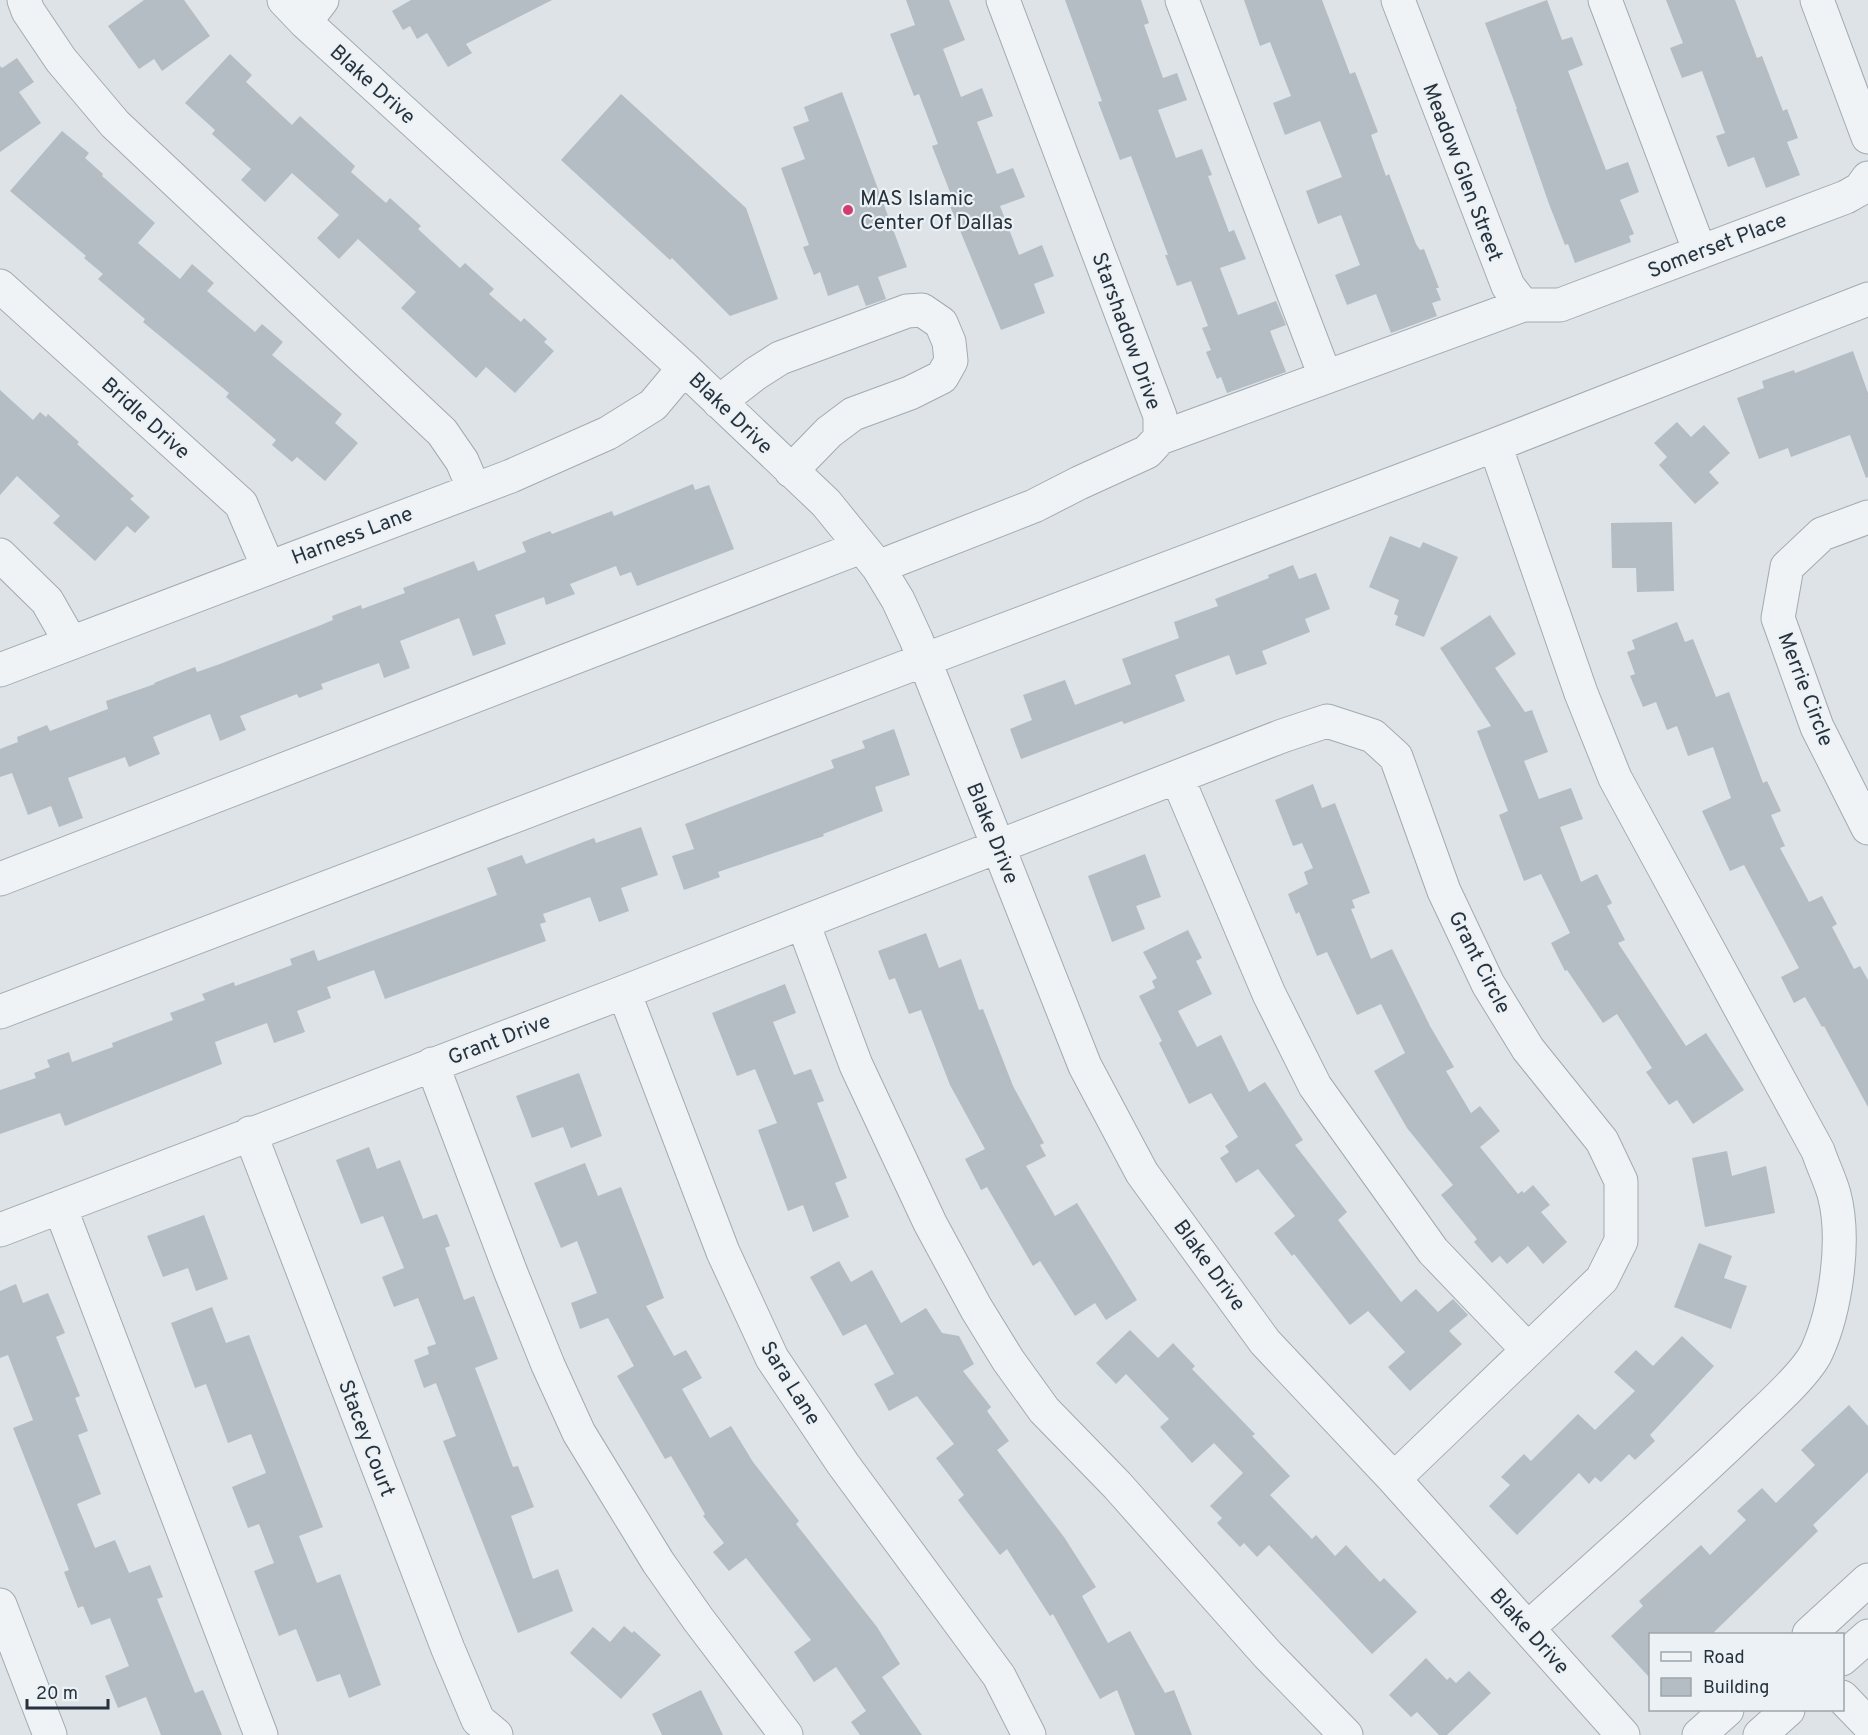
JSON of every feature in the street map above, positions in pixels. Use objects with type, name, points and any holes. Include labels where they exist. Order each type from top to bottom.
[{"type":"street","points":[[24,0],[28,11],[61,60],[115,124],[442,432],[462,460],[474,489]]},
{"type":"street","name":"Starshadow Drive","points":[[0,879],[870,557],[1034,506],[1147,453],[1160,438],[1160,416],[1003,0]]},
{"type":"street","points":[[1182,0],[1325,376]]},
{"type":"street","name":"Meadow Glen Street","points":[[1398,0],[1508,286],[1523,304]]},
{"type":"street","points":[[1605,0],[1700,252]]},
{"type":"street","points":[[1817,0],[1868,137]]},
{"type":"street","name":"Blake Drive","points":[[304,7],[826,503],[870,557],[898,600],[924,660],[1085,1066],[1143,1173],[1265,1342],[1394,1479],[1623,1735]]},
{"type":"street","name":"Somerset Place","points":[[1523,304],[1560,305],[1846,196],[1860,189],[1868,178]]},
{"type":"street","name":"Bridle Drive","points":[[0,286],[241,504],[268,567]]},
{"type":"street","points":[[0,1012],[1495,445],[1868,299]]},
{"type":"street","points":[[1160,438],[1523,304]]},
{"type":"street","points":[[719,402],[780,358],[907,311],[922,310],[941,323],[949,342],[951,361],[942,377],[910,393],[853,414],[829,432],[791,471]]},
{"type":"street","name":"Harness Lane","points":[[0,670],[511,476],[608,433],[653,405],[684,368]]},
{"type":"street","points":[[1495,445],[1581,693],[1615,778],[1818,1151],[1834,1195],[1840,1233],[1837,1275],[1817,1353],[1791,1385],[1741,1433],[1528,1629]]},
{"type":"street","name":"Merrie Circle","points":[[1868,517],[1822,534],[1787,567],[1778,618],[1817,727],[1868,828]]},
{"type":"street","points":[[0,555],[47,601],[71,643]]},
{"type":"street","name":"Grant Circle","points":[[999,847],[1282,736],[1327,721],[1373,736],[1396,757],[1444,891],[1488,984],[1528,1049],[1602,1141],[1621,1181],[1621,1241],[1602,1279],[1394,1479]]},
{"type":"street","points":[[1177,777],[1269,994],[1315,1086],[1433,1251],[1528,1350]]},
{"type":"street","name":"Grant Drive","points":[[0,1230],[999,847]]},
{"type":"street","points":[[803,923],[856,1065],[925,1212],[976,1308],[1008,1360],[1044,1410],[1117,1485],[1268,1655],[1342,1734]]},
{"type":"street","name":"Sara Lane","points":[[624,992],[723,1252],[772,1358],[843,1464],[999,1677],[1029,1735]]},
{"type":"street","points":[[432,1064],[515,1283],[548,1365],[579,1433],[658,1562],[786,1735]]},
{"type":"street","name":"Stacey Court","points":[[250,1133],[448,1649],[478,1720],[496,1735]]},
{"type":"street","points":[[60,1207],[261,1735]]},
{"type":"street","points":[[1811,1633],[1868,1580]]},
{"type":"street","points":[[0,1605],[50,1735]]},
{"type":"street","points":[[1844,1657],[1868,1636]]},
{"type":"street","points":[[1844,1699],[1868,1724]]},
{"type":"street","points":[[1699,1735],[1726,1711]]},
{"type":"street","points":[[1760,1735],[1787,1711]]},
{"type":"building","points":[[144,0],[184,0],[210,36],[162,71],[154,59],[139,69],[108,26]]},
{"type":"building","points":[[411,0],[552,0],[466,44],[472,53],[448,67],[427,33],[417,39],[410,26],[403,30],[392,11]]},
{"type":"building","points":[[906,0],[949,0],[965,40],[943,49],[961,97],[982,88],[993,116],[977,122],[997,174],[1013,168],[1025,197],[1000,206],[1019,255],[1042,245],[1054,276],[1034,284],[1045,313],[1001,330],[945,194],[950,192],[932,146],[938,144],[919,94],[914,96],[890,34],[915,25]]},
{"type":"building","points":[[1065,0],[1141,0],[1149,23],[1144,25],[1163,78],[1177,73],[1187,100],[1158,110],[1176,158],[1202,149],[1212,175],[1208,176],[1229,232],[1234,230],[1246,259],[1220,268],[1238,315],[1276,301],[1286,325],[1270,331],[1286,372],[1227,393],[1221,377],[1217,379],[1206,352],[1211,350],[1202,328],[1208,326],[1191,281],[1177,286],[1165,255],[1168,255],[1131,156],[1120,160],[1098,102],[1102,101]]},
{"type":"building","points":[[1244,0],[1322,0],[1350,74],[1355,72],[1378,132],[1371,135],[1386,176],[1389,174],[1416,244],[1420,250],[1424,249],[1439,288],[1436,288],[1441,300],[1432,303],[1437,316],[1391,333],[1376,294],[1347,305],[1335,275],[1360,265],[1341,215],[1318,224],[1306,191],[1342,177],[1320,121],[1285,135],[1273,103],[1291,96],[1270,42],[1260,46]]},
{"type":"building","points":[[1547,0],[1562,40],[1572,37],[1583,65],[1568,71],[1606,170],[1628,162],[1639,192],[1620,200],[1634,234],[1629,236],[1631,242],[1575,263],[1568,244],[1565,245],[1549,204],[1485,23]]},
{"type":"building","points":[[1666,0],[1735,0],[1757,58],[1762,56],[1783,111],[1787,109],[1798,138],[1787,142],[1800,175],[1766,188],[1754,157],[1728,167],[1716,136],[1725,133],[1702,71],[1682,78],[1670,48],[1683,43]]},
{"type":"building","points":[[230,54],[252,75],[246,82],[292,125],[300,116],[355,166],[351,172],[386,203],[390,198],[421,226],[418,229],[460,268],[465,263],[494,289],[489,294],[521,322],[524,318],[547,339],[544,342],[554,351],[515,393],[486,367],[476,378],[401,308],[416,292],[358,239],[339,259],[317,238],[339,215],[292,173],[265,202],[241,180],[251,169],[212,134],[215,130],[185,103]]},
{"type":"building","points":[[17,58],[34,82],[19,92],[41,123],[0,152],[0,66],[2,68]]},
{"type":"building","points":[[842,92],[907,267],[878,277],[886,299],[866,306],[858,285],[828,296],[820,272],[814,275],[803,247],[809,245],[781,168],[805,159],[793,127],[809,121],[804,107]]},
{"type":"building","points":[[621,94],[746,208],[778,299],[730,316],[672,258],[670,260],[561,160]]},
{"type":"building","points":[[62,131],[89,153],[85,158],[103,174],[102,176],[155,223],[138,243],[180,279],[192,264],[214,283],[207,291],[255,332],[262,324],[283,342],[272,355],[342,414],[335,423],[358,443],[325,481],[297,457],[292,462],[272,445],[276,440],[226,397],[229,393],[143,322],[145,319],[98,279],[103,274],[84,258],[86,256],[10,191]]},
{"type":"building","points":[[1853,351],[1868,393],[1868,477],[1866,478],[1850,435],[1791,457],[1788,448],[1759,459],[1737,398],[1764,388],[1762,381],[1794,370],[1795,373]]},
{"type":"building","points":[[0,390],[33,420],[40,412],[46,417],[48,414],[134,496],[130,499],[150,517],[135,533],[127,526],[95,561],[53,523],[60,516],[17,476],[0,495]]},
{"type":"building","points":[[1677,422],[1691,437],[1704,425],[1730,453],[1709,472],[1719,483],[1695,504],[1659,465],[1667,457],[1654,443]]},
{"type":"building","points":[[693,484],[695,490],[709,485],[734,549],[637,586],[631,572],[620,576],[616,566],[570,584],[575,594],[546,605],[544,597],[495,615],[506,644],[473,656],[459,618],[400,641],[410,668],[384,678],[379,663],[321,684],[323,689],[299,698],[297,694],[240,716],[246,730],[220,741],[210,714],[153,737],[160,754],[129,767],[125,757],[68,778],[83,818],[59,827],[51,806],[28,815],[12,773],[0,777],[0,749],[18,742],[17,737],[47,725],[50,731],[108,709],[106,701],[195,667],[197,672],[220,664],[333,620],[332,616],[361,605],[362,609],[405,593],[403,588],[474,561],[478,571],[526,552],[522,542],[550,531],[552,534],[612,511],[614,516]]},
{"type":"building","points":[[1672,522],[1674,591],[1637,592],[1636,568],[1612,568],[1611,523]]},
{"type":"building","points":[[1390,536],[1420,548],[1423,542],[1458,557],[1424,637],[1395,625],[1398,616],[1394,614],[1399,600],[1369,587]]},
{"type":"building","points":[[1293,565],[1299,579],[1316,573],[1330,609],[1305,619],[1310,632],[1262,651],[1267,664],[1236,675],[1229,655],[1175,675],[1185,701],[1124,724],[1122,721],[1021,759],[1010,729],[1032,720],[1023,695],[1065,680],[1075,705],[1131,684],[1122,659],[1179,638],[1174,622],[1218,606],[1215,599],[1269,578],[1268,575]]},
{"type":"building","points":[[1490,615],[1516,654],[1495,668],[1525,712],[1532,710],[1548,752],[1524,761],[1539,799],[1571,788],[1583,819],[1560,827],[1581,882],[1597,874],[1612,903],[1607,906],[1625,940],[1618,943],[1686,1046],[1706,1033],[1744,1090],[1693,1124],[1677,1100],[1669,1105],[1646,1072],[1652,1068],[1617,1014],[1603,1023],[1567,970],[1565,971],[1551,943],[1570,933],[1541,874],[1524,881],[1499,815],[1508,811],[1477,731],[1491,726],[1440,648]]},
{"type":"building","points":[[1677,622],[1685,642],[1693,639],[1716,697],[1729,692],[1763,783],[1767,781],[1781,811],[1771,815],[1785,846],[1780,848],[1809,902],[1822,896],[1837,924],[1832,927],[1854,969],[1860,966],[1868,980],[1868,1107],[1824,1026],[1822,1027],[1805,997],[1794,1003],[1781,977],[1799,968],[1744,865],[1730,871],[1702,811],[1731,798],[1713,747],[1688,756],[1677,726],[1667,730],[1656,702],[1643,707],[1630,676],[1635,674],[1627,652],[1635,649],[1632,640]]},
{"type":"building","points":[[894,729],[910,775],[875,787],[883,811],[823,834],[824,836],[718,872],[720,877],[684,890],[672,856],[694,849],[685,824],[834,768],[831,760],[865,748],[862,741]]},
{"type":"building","points":[[1313,784],[1322,808],[1335,803],[1370,893],[1352,900],[1355,908],[1351,909],[1371,959],[1392,949],[1430,1026],[1454,1067],[1446,1071],[1471,1113],[1480,1106],[1500,1131],[1480,1147],[1518,1194],[1522,1191],[1524,1193],[1533,1185],[1550,1205],[1541,1212],[1567,1242],[1543,1264],[1528,1246],[1507,1264],[1500,1256],[1492,1263],[1474,1242],[1477,1239],[1441,1195],[1453,1185],[1407,1128],[1374,1071],[1405,1053],[1381,1004],[1357,1015],[1327,952],[1317,956],[1299,912],[1296,914],[1288,894],[1308,884],[1304,872],[1313,868],[1302,843],[1293,846],[1275,800]]},
{"type":"building","points":[[641,827],[658,875],[621,888],[629,911],[599,922],[590,897],[543,914],[546,922],[540,924],[546,941],[385,999],[374,970],[327,987],[331,998],[297,1011],[305,1032],[274,1043],[267,1023],[215,1042],[222,1064],[65,1126],[60,1113],[0,1134],[0,1090],[36,1078],[34,1073],[50,1067],[47,1060],[69,1052],[72,1062],[113,1047],[112,1043],[173,1020],[170,1013],[205,1000],[202,994],[234,982],[235,986],[292,965],[290,959],[314,950],[318,961],[497,895],[487,868],[522,855],[526,864],[594,838],[596,843]]},
{"type":"building","points":[[1145,854],[1161,897],[1136,906],[1145,929],[1112,942],[1088,876]]},
{"type":"building","points":[[1188,930],[1202,958],[1196,961],[1212,994],[1178,1011],[1197,1047],[1221,1035],[1249,1092],[1265,1082],[1303,1140],[1295,1145],[1347,1212],[1338,1220],[1401,1302],[1416,1289],[1438,1312],[1453,1299],[1468,1315],[1449,1331],[1462,1344],[1410,1391],[1388,1367],[1405,1352],[1368,1311],[1350,1325],[1294,1254],[1292,1256],[1274,1233],[1295,1216],[1258,1169],[1236,1183],[1220,1158],[1229,1152],[1225,1146],[1238,1137],[1211,1093],[1189,1104],[1159,1043],[1162,1041],[1139,996],[1155,988],[1152,981],[1157,978],[1143,952]]},
{"type":"building","points":[[926,933],[939,968],[961,959],[979,1010],[983,1009],[1013,1086],[1044,1143],[1040,1145],[1046,1156],[1026,1166],[1055,1216],[1077,1203],[1137,1300],[1106,1320],[1095,1303],[1075,1316],[1040,1261],[1033,1266],[987,1187],[981,1190],[965,1159],[985,1149],[950,1085],[921,1010],[909,1014],[895,978],[889,980],[878,951]]},
{"type":"building","points":[[785,984],[796,1013],[773,1022],[794,1075],[811,1069],[824,1101],[817,1103],[847,1178],[835,1183],[849,1217],[813,1232],[803,1205],[788,1211],[758,1130],[777,1123],[755,1069],[737,1076],[712,1013]]},
{"type":"building","points":[[579,1073],[602,1136],[571,1148],[563,1127],[532,1138],[516,1096]]},
{"type":"building","points":[[369,1147],[377,1169],[400,1160],[423,1219],[437,1214],[450,1246],[445,1248],[464,1300],[474,1296],[498,1359],[475,1368],[513,1467],[518,1466],[534,1507],[511,1516],[533,1579],[558,1569],[573,1611],[518,1633],[443,1441],[456,1436],[436,1383],[424,1388],[414,1360],[429,1354],[427,1347],[436,1344],[418,1298],[394,1307],[382,1277],[404,1268],[383,1216],[361,1224],[336,1160]]},
{"type":"building","points":[[1727,1151],[1732,1176],[1766,1166],[1775,1213],[1705,1227],[1692,1158]]},
{"type":"building","points":[[585,1163],[598,1196],[621,1187],[664,1298],[646,1306],[674,1356],[686,1350],[702,1378],[682,1389],[710,1438],[731,1426],[753,1462],[799,1521],[796,1524],[877,1627],[900,1664],[882,1677],[922,1735],[860,1735],[851,1722],[866,1711],[836,1667],[814,1682],[794,1652],[811,1640],[746,1558],[729,1571],[713,1552],[724,1543],[703,1516],[705,1514],[671,1456],[665,1459],[617,1376],[634,1366],[608,1318],[580,1329],[571,1303],[597,1293],[577,1241],[561,1248],[534,1183]]},
{"type":"building","points":[[204,1215],[228,1279],[196,1291],[188,1268],[163,1277],[147,1236]]},
{"type":"building","points":[[1699,1243],[1732,1256],[1724,1278],[1747,1286],[1731,1329],[1674,1307]]},
{"type":"building","points":[[839,1261],[851,1282],[872,1270],[901,1323],[926,1308],[942,1333],[959,1336],[974,1364],[963,1371],[991,1407],[987,1411],[1009,1441],[997,1450],[1064,1537],[1096,1587],[1082,1596],[1108,1643],[1130,1631],[1165,1693],[1174,1690],[1192,1735],[1135,1735],[1117,1690],[1100,1699],[1053,1614],[1050,1616],[1007,1549],[1000,1555],[958,1500],[964,1495],[936,1458],[954,1444],[917,1396],[889,1411],[874,1384],[894,1374],[866,1324],[843,1336],[810,1277]]},
{"type":"building","points":[[16,1284],[23,1303],[48,1293],[65,1333],[56,1337],[80,1396],[75,1398],[88,1431],[78,1435],[101,1494],[77,1504],[95,1548],[115,1540],[129,1573],[150,1565],[163,1597],[157,1599],[195,1693],[203,1690],[222,1735],[161,1735],[146,1697],[118,1708],[105,1676],[129,1666],[110,1618],[91,1625],[83,1606],[78,1608],[64,1572],[69,1570],[13,1428],[33,1420],[8,1355],[0,1358],[0,1291]]},
{"type":"building","points":[[212,1307],[226,1343],[249,1335],[323,1527],[299,1536],[317,1583],[340,1574],[381,1685],[349,1698],[340,1674],[317,1682],[296,1629],[279,1636],[254,1571],[274,1563],[259,1524],[248,1528],[232,1487],[266,1473],[251,1434],[228,1443],[206,1384],[195,1388],[171,1323]]},
{"type":"building","points":[[1130,1330],[1158,1358],[1173,1343],[1195,1366],[1192,1369],[1255,1434],[1252,1436],[1290,1476],[1270,1495],[1312,1539],[1316,1535],[1335,1556],[1346,1545],[1380,1582],[1384,1578],[1417,1612],[1372,1654],[1269,1545],[1257,1557],[1244,1543],[1240,1547],[1217,1523],[1222,1518],[1210,1506],[1243,1473],[1214,1443],[1192,1463],[1160,1427],[1169,1419],[1126,1374],[1116,1384],[1096,1363]]},
{"type":"building","points":[[1682,1336],[1714,1366],[1650,1435],[1655,1441],[1635,1460],[1629,1454],[1601,1482],[1595,1477],[1589,1484],[1579,1473],[1517,1535],[1489,1506],[1510,1485],[1501,1477],[1524,1454],[1531,1461],[1578,1414],[1595,1430],[1635,1391],[1614,1372],[1636,1350],[1653,1366]]},
{"type":"building","points":[[1849,1405],[1868,1426],[1868,1472],[1813,1525],[1818,1531],[1713,1633],[1649,1633],[1649,1677],[1611,1636],[1643,1606],[1639,1601],[1701,1545],[1710,1555],[1746,1520],[1737,1511],[1762,1488],[1776,1503],[1815,1465],[1801,1450]]},
{"type":"building","points":[[624,1626],[632,1633],[634,1631],[661,1655],[621,1699],[570,1653],[593,1627],[610,1642]]},
{"type":"building","points":[[1426,1658],[1447,1680],[1450,1677],[1456,1683],[1469,1671],[1491,1693],[1447,1735],[1439,1735],[1417,1712],[1411,1717],[1389,1695]]},
{"type":"building","points":[[701,1690],[723,1735],[662,1735],[652,1714]]},
{"type":"place","name":"MAS Islamic Center Of Dallas","points":[[848,210]]}]
